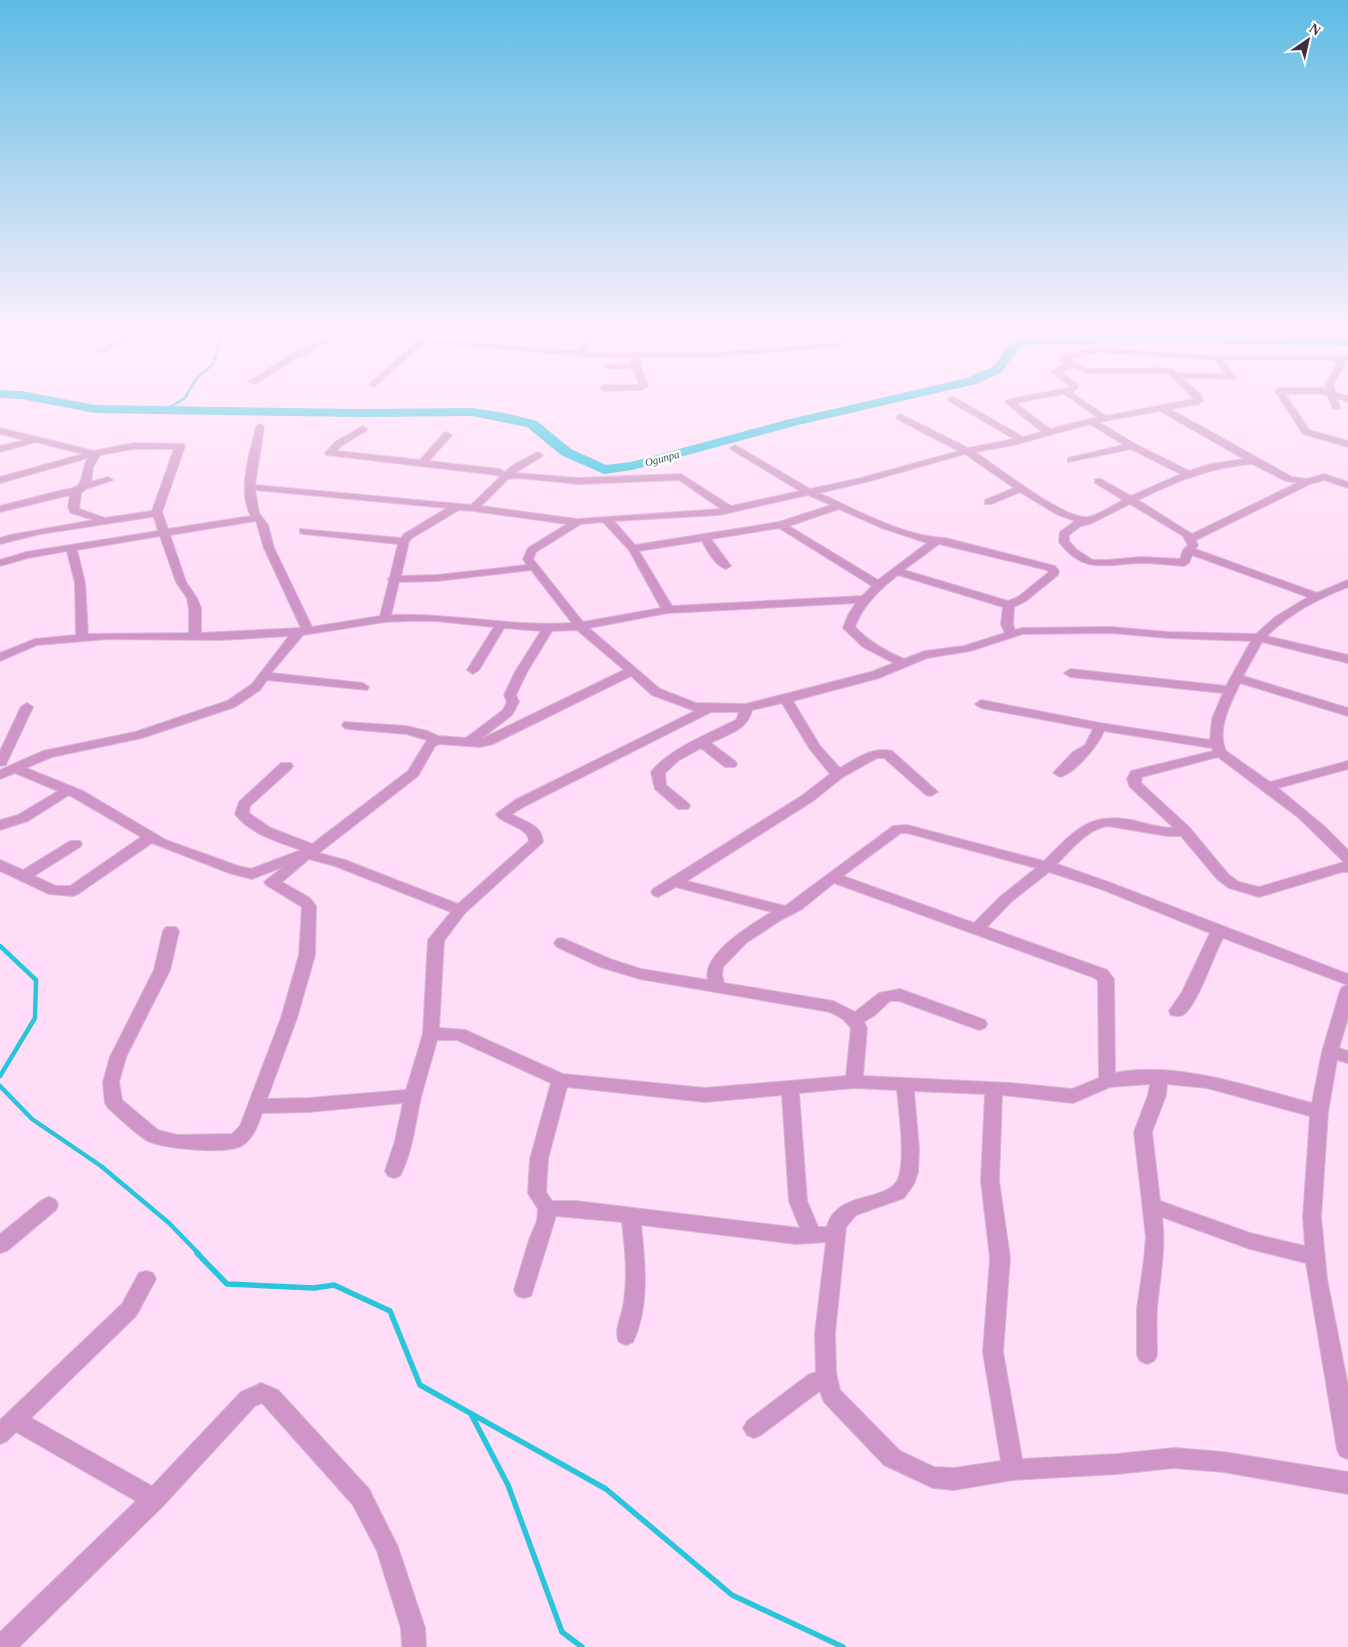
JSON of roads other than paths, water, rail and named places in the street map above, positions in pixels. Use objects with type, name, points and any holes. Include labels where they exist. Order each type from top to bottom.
[{"type":"street","points":[[964,406],[1022,440]]},
{"type":"street","points":[[1014,406],[1048,433]]},
{"type":"street","points":[[1086,406],[1105,419]]},
{"type":"street","points":[[251,488],[473,508],[577,522],[606,518],[706,514],[809,492],[967,451],[1022,440],[1091,421],[1173,406]]},
{"type":"street","points":[[1289,406],[1306,432],[1348,444]]},
{"type":"street","points":[[1162,408],[1289,479],[1307,482]]},
{"type":"street","points":[[900,417],[967,451],[1062,514],[1084,520],[1090,520],[1131,502],[1186,473],[1242,461],[1254,461]]},
{"type":"street","points":[[1091,421],[1132,446],[1186,473]]},
{"type":"street","points":[[260,427],[253,463],[251,488],[254,514],[268,538],[269,548],[303,631]]},
{"type":"street","points":[[364,429],[338,444],[330,453],[499,472],[506,477],[520,475],[579,481],[681,477],[730,510]]},
{"type":"street","points":[[0,431],[96,454]]},
{"type":"street","points":[[422,464],[447,435]]},
{"type":"street","points":[[0,449],[38,439]]},
{"type":"street","points":[[0,480],[111,449],[132,446],[174,445],[181,447],[168,480],[158,514],[181,582],[194,603],[195,636]]},
{"type":"street","points":[[1071,460],[1132,446]]},
{"type":"street","points":[[735,448],[809,492],[886,526],[935,542],[945,541],[1051,568],[1054,574],[1022,599],[1009,605],[898,572]]},
{"type":"street","points":[[85,486],[88,480],[88,468],[96,454]]},
{"type":"street","points":[[473,508],[516,468],[538,455]]},
{"type":"street","points":[[1190,539],[1307,482],[1324,477],[1341,478],[1348,485]]},
{"type":"street","points":[[0,510],[76,492],[85,486],[108,480]]},
{"type":"street","points":[[1084,520],[1086,522],[1078,524],[1064,534],[1064,542],[1082,560],[1108,565],[1141,560],[1184,563],[1188,550],[1193,545],[1182,531],[1098,481]]},
{"type":"street","points":[[988,502],[1022,488]]},
{"type":"street","points":[[76,492],[73,502],[75,511],[106,521]]},
{"type":"street","points":[[633,549],[781,525],[841,505]]},
{"type":"street","points":[[385,620],[393,579],[404,541],[408,536],[456,507]]},
{"type":"street","points":[[0,541],[19,535],[131,516],[158,514]]},
{"type":"street","points":[[0,563],[26,555],[258,518]]},
{"type":"street","points":[[606,518],[633,549],[668,610]]},
{"type":"street","points":[[577,522],[532,550],[528,559],[580,626],[656,692],[694,707],[746,708],[786,699],[874,674],[925,655],[966,649],[1022,631],[1111,630],[1168,635],[1259,638],[1348,659]]},
{"type":"street","points":[[781,525],[878,586]]},
{"type":"street","points":[[0,530],[19,535]]},
{"type":"street","points":[[304,531],[404,541]]},
{"type":"street","points":[[705,537],[713,551],[726,566]]},
{"type":"street","points":[[904,663],[881,654],[857,638],[849,628],[851,618],[865,599],[878,586],[935,542]]},
{"type":"street","points":[[71,548],[80,583],[82,639]]},
{"type":"street","points":[[1188,550],[1316,596]]},
{"type":"street","points":[[393,579],[446,577],[534,567]]},
{"type":"street","points":[[1218,749],[1218,718],[1233,684],[1259,638],[1294,608],[1316,596],[1348,583]]},
{"type":"street","points":[[0,657],[35,642],[129,635],[221,637],[303,631],[385,620],[435,618],[548,628],[580,626],[668,610],[865,599]]},
{"type":"street","points":[[1009,605],[1007,624],[1011,634]]},
{"type":"street","points":[[473,670],[501,624]]},
{"type":"street","points":[[469,742],[508,712],[513,702],[510,695],[521,672],[548,628]]},
{"type":"street","points":[[5,767],[48,754],[138,735],[231,704],[256,686],[303,631]]},
{"type":"street","points":[[348,725],[406,730],[423,734],[436,740],[480,743],[495,738],[564,702],[632,671]]},
{"type":"street","points":[[1070,673],[1233,684],[1348,712]]},
{"type":"street","points":[[263,676],[363,687]]},
{"type":"street","points":[[786,699],[815,748],[838,774]]},
{"type":"street","points":[[981,704],[1218,749],[1322,831],[1348,860]]},
{"type":"street","points":[[5,767],[27,707]]},
{"type":"street","points":[[394,1171],[404,1141],[413,1096],[431,1034],[436,940],[460,910],[536,842],[533,830],[507,819],[503,814],[520,803],[708,708]]},
{"type":"street","points":[[683,806],[660,786],[658,772],[663,766],[740,722],[744,719],[746,708]]},
{"type":"street","points":[[1060,773],[1078,755],[1084,754],[1090,747],[1100,727]]},
{"type":"street","points":[[272,882],[413,773],[430,744],[436,740]]},
{"type":"street","points":[[703,744],[730,764]]},
{"type":"street","points":[[1218,749],[1136,774],[1134,778],[1136,784],[1184,830],[1223,877],[1234,885],[1246,890],[1259,892],[1341,867],[1348,867]]},
{"type":"street","points":[[658,892],[808,798],[838,774],[875,754],[887,754],[931,792]]},
{"type":"street","points":[[1268,787],[1348,764]]},
{"type":"street","points":[[286,766],[244,805],[242,814],[251,822],[310,851],[316,858],[326,858],[340,863],[460,910]]},
{"type":"street","points":[[5,767],[68,790],[150,838],[234,870],[252,874],[272,882],[305,901],[309,906],[307,955],[289,1018],[247,1130],[236,1141],[208,1143],[177,1142],[153,1136],[114,1104],[110,1082],[118,1057],[162,970],[171,930]]},
{"type":"street","points":[[0,826],[5,822],[23,818],[68,790]]},
{"type":"street","points":[[977,929],[1006,898],[1047,866],[1088,828],[1098,823],[1117,821],[1170,832],[1180,833],[1184,830]]},
{"type":"street","points":[[717,986],[714,974],[716,965],[741,938],[776,916],[797,906],[832,877],[898,829],[907,829],[1047,866],[1106,886],[1348,980]]},
{"type":"street","points":[[0,865],[54,890],[73,891],[150,838]]},
{"type":"street","points":[[25,875],[75,844]]},
{"type":"street","points":[[252,874],[310,851]]},
{"type":"street","points":[[832,877],[888,895],[1101,974],[1106,979],[1107,1081]]},
{"type":"street","points":[[674,882],[787,911]]},
{"type":"street","points":[[1178,1011],[1186,1001],[1207,950],[1218,931]]},
{"type":"street","points":[[562,943],[605,963],[640,974],[833,1007],[855,1020],[858,1028],[854,1082]]},
{"type":"street","points":[[1348,991],[1330,1052],[1320,1112],[1312,1217],[1317,1278],[1331,1346],[1348,1448]]},
{"type":"street","points":[[855,1020],[870,1010],[880,998],[888,994],[900,995],[980,1024]]},
{"type":"street","points":[[431,1034],[459,1034],[560,1080],[705,1095],[854,1082],[994,1088],[1073,1096],[1107,1081],[1121,1078],[1159,1077],[1207,1082],[1320,1112]]},
{"type":"street","points":[[1330,1052],[1348,1057]]},
{"type":"street","points":[[1147,1355],[1147,1309],[1156,1237],[1150,1205],[1143,1132],[1157,1095],[1159,1077]]},
{"type":"street","points":[[524,1290],[546,1221],[547,1208],[537,1193],[539,1159],[560,1080]]},
{"type":"street","points":[[905,1083],[910,1149],[909,1172],[905,1184],[898,1193],[849,1210],[837,1224],[825,1334],[825,1362],[831,1395],[892,1458],[933,1477],[954,1478],[1012,1470],[1117,1464],[1174,1458],[1223,1462],[1348,1483]]},
{"type":"street","points":[[790,1087],[798,1200],[813,1236]]},
{"type":"street","points":[[994,1088],[990,1181],[1000,1258],[993,1352],[1012,1470]]},
{"type":"street","points":[[257,1106],[309,1105],[413,1096]]},
{"type":"street","points":[[0,1245],[49,1205]]},
{"type":"street","points":[[1150,1205],[1250,1241],[1315,1257]]},
{"type":"street","points":[[547,1208],[576,1209],[796,1236],[836,1234]]},
{"type":"street","points":[[626,1336],[634,1302],[636,1268],[631,1217]]},
{"type":"street","points":[[146,1280],[128,1310],[6,1427],[154,1499]]},
{"type":"street","points":[[754,1428],[815,1382],[828,1378]]},
{"type":"street","points":[[2,1647],[154,1499],[248,1399],[260,1393],[271,1397],[361,1497],[387,1547],[413,1628],[414,1647]]},
{"type":"waterway","name":"Ogunpa","points":[[79,406],[95,409],[362,413],[472,412],[505,417],[532,424],[566,452],[604,470],[632,466],[791,423],[864,406]]},
{"type":"waterway","points":[[165,410],[172,406]]},
{"type":"waterway","points":[[0,946],[36,980],[35,1018],[0,1076]]},
{"type":"waterway","points":[[0,1086],[32,1119],[101,1166],[169,1223],[199,1254]]},
{"type":"waterway","points":[[197,1253],[227,1284],[314,1288],[334,1285],[390,1311],[420,1385],[606,1489],[732,1595],[843,1647]]},
{"type":"waterway","points":[[472,1416],[508,1485],[562,1632],[582,1647]]}]
